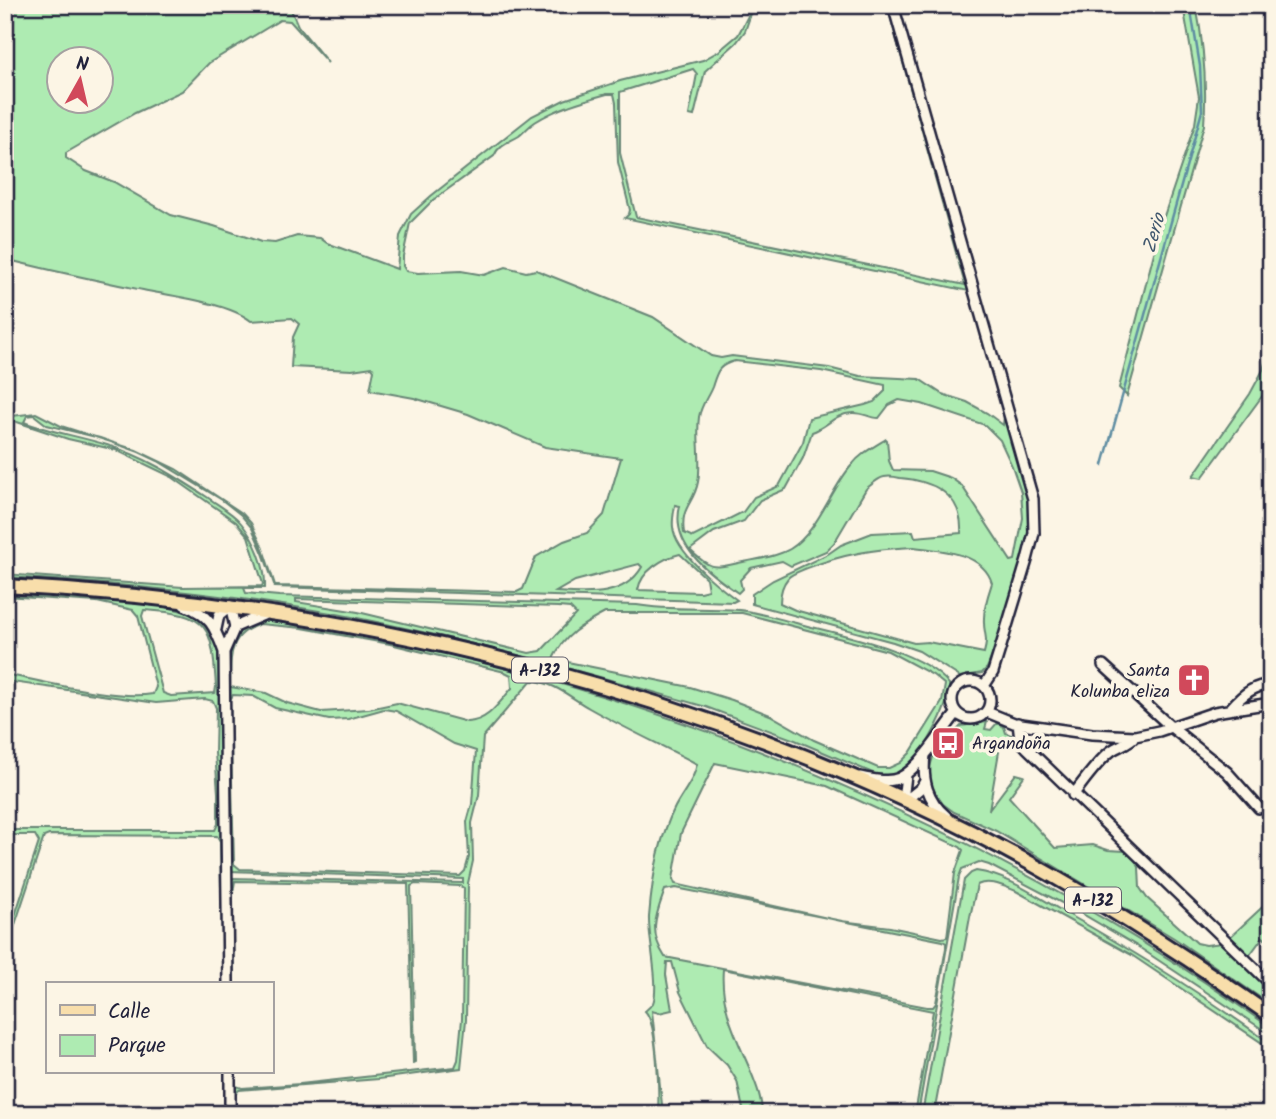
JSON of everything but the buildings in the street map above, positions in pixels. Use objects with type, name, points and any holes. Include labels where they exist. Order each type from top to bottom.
[{"type":"main road","name":"A-132","points":[[5,586],[168,598],[273,612],[379,631],[471,652],[635,697],[745,734],[839,771],[905,801],[957,825],[1051,875],[1112,910],[1271,1016]]},
{"type":"street","points":[[893,5],[1033,499],[1031,548],[1002,646],[993,672],[984,686]]},
{"type":"street","points":[[168,598],[205,616],[216,630],[224,652],[228,982]]},
{"type":"street","points":[[216,630],[219,615],[230,606],[235,627],[224,652]]},
{"type":"street","points":[[235,627],[253,617],[273,612]]},
{"type":"street","points":[[1103,665],[1171,727],[1227,772],[1259,808]]},
{"type":"street","points":[[987,712],[990,699],[984,686],[972,681],[959,686],[952,702],[957,713],[965,718],[974,719],[987,712],[1018,723],[1092,734],[1135,736],[1231,708],[1271,703]]},
{"type":"street","points":[[1231,708],[1243,694],[1266,684],[1271,685]]},
{"type":"street","points":[[839,771],[881,781],[896,780],[906,775],[925,755],[957,713]]},
{"type":"street","points":[[1018,723],[1020,740],[1073,795],[1271,984]]},
{"type":"street","points":[[1073,795],[1101,760],[1135,736]]},
{"type":"street","points":[[925,755],[928,793],[937,808],[957,825]]},
{"type":"street","points":[[905,801],[906,775]]},
{"type":"street","points":[[905,801],[921,788],[925,781]]},
{"type":"street","points":[[230,1074],[230,1114]]},
{"type":"green space","points":[[5,5],[289,5],[298,26],[328,63],[290,21],[280,20],[209,63],[182,91],[135,113],[66,153],[66,158],[171,215],[261,242],[275,243],[297,236],[320,238],[397,269],[400,236],[411,214],[532,116],[564,100],[620,81],[703,60],[738,35],[749,14],[750,5],[754,5],[745,31],[736,43],[705,71],[694,116],[689,115],[697,74],[693,69],[620,92],[620,153],[636,217],[965,285],[887,5],[891,5],[1024,472],[1032,517],[1029,540],[1008,616],[987,668],[982,673],[960,677],[919,651],[752,604],[752,594],[773,580],[841,545],[872,533],[913,531],[915,537],[961,533],[957,509],[944,492],[924,483],[890,477],[879,479],[866,489],[834,543],[826,551],[791,566],[782,561],[751,568],[740,580],[742,589],[738,593],[715,577],[686,546],[678,520],[680,506],[675,505],[673,527],[681,547],[699,568],[737,600],[733,602],[275,587],[252,528],[241,515],[222,500],[158,461],[112,442],[136,450],[176,469],[242,513],[251,523],[262,546],[275,585],[279,586],[517,592],[523,589],[536,557],[564,541],[587,533],[604,515],[621,458],[545,447],[468,414],[414,398],[370,390],[374,370],[372,367],[352,370],[291,367],[293,337],[299,324],[292,318],[251,321],[229,309],[199,301],[5,259]],"holes":[[[607,94],[614,94],[616,103],[618,162],[630,210],[625,218],[969,291],[1004,416],[1003,425],[967,402],[942,394],[919,379],[860,376],[829,368],[732,356],[711,356],[653,317],[536,270],[526,272],[506,267],[484,275],[461,271],[406,271],[403,256],[410,223],[433,200],[494,156],[501,146],[543,117]],[[735,361],[821,371],[885,385],[885,391],[874,402],[809,418],[803,442],[779,486],[754,497],[743,512],[693,537],[684,533],[683,524],[698,482],[699,417],[717,373],[722,367]],[[899,400],[922,404],[985,425],[1000,440],[1021,492],[1023,518],[1015,560],[1011,561],[962,486],[951,478],[930,471],[893,470],[886,439],[855,462],[808,533],[790,549],[767,557],[719,566],[703,562],[690,550],[714,532],[744,521],[760,500],[786,489],[803,458],[812,432],[846,414],[856,413],[879,418],[889,405]],[[913,547],[959,554],[980,565],[987,573],[992,583],[984,614],[984,653],[928,642],[914,643],[795,610],[780,603],[784,584],[794,573],[859,553]],[[680,554],[706,578],[708,590],[638,590],[648,571]],[[639,564],[642,567],[634,577],[615,589],[592,593],[556,592],[575,581]]]},
{"type":"green space","points":[[1183,5],[1196,5],[1199,20],[1205,80],[1204,125],[1127,396],[1119,388],[1162,222],[1195,124],[1199,97]]},
{"type":"green space","points":[[1271,340],[1271,384],[1202,478],[1193,476],[1250,394],[1263,370]]},
{"type":"green space","points":[[5,413],[12,416],[36,413],[61,426],[94,436],[47,425],[34,415],[27,416],[24,422],[134,455],[171,474],[234,516],[251,537],[264,571],[265,588],[244,588],[246,593],[746,611],[856,638],[920,662],[949,684],[945,705],[934,731],[911,765],[896,774],[879,775],[706,707],[430,634],[337,614],[213,595],[88,582],[5,577],[5,574],[183,587],[263,584],[248,536],[236,522],[172,477],[116,450],[68,439],[5,418]],"holes":[[[296,599],[558,607],[570,608],[576,614],[541,651],[529,653],[358,612],[296,602]],[[605,613],[742,613],[888,651],[933,675],[945,685],[942,702],[910,753],[900,763],[889,768],[878,768],[814,740],[770,715],[732,700],[690,687],[553,659],[568,637]]]},
{"type":"green space","points":[[5,592],[140,603],[168,608],[204,621],[215,639],[221,684],[225,982],[220,841],[217,836],[44,837],[5,955],[5,946],[39,842],[35,835],[5,835],[5,830],[215,830],[218,824],[216,708],[213,701],[205,699],[156,703],[5,681],[5,674],[119,695],[153,694],[156,687],[138,616],[133,610],[97,602],[5,596]],"holes":[[[144,610],[183,615],[195,620],[209,636],[215,693],[171,696],[163,693],[142,616]]]},
{"type":"green space","points":[[264,620],[352,633],[496,666],[599,695],[701,729],[802,768],[900,811],[996,859],[1091,911],[1182,967],[1271,1028],[1271,1035],[1137,946],[1079,912],[979,862],[962,869],[959,877],[918,1114],[915,1114],[933,1011],[723,969],[726,1007],[761,1102],[762,1114],[744,1114],[737,1081],[727,1065],[707,1046],[680,992],[672,962],[667,962],[666,975],[672,1010],[659,1013],[652,1011],[663,1114],[658,1114],[655,1044],[653,1030],[645,1011],[653,1003],[655,995],[649,926],[650,903],[664,833],[697,764],[554,687],[531,681],[483,737],[479,795],[472,823],[473,861],[468,883],[466,1020],[461,1068],[379,1079],[239,1090],[235,1095],[233,1114],[233,1074],[236,1086],[242,1088],[455,1067],[462,1019],[464,888],[415,884],[411,886],[413,1063],[408,884],[235,881],[232,899],[234,982],[231,982],[231,878],[463,883],[463,879],[230,871],[227,688],[230,655],[235,636],[255,621]],"holes":[[[260,624],[302,628],[390,644],[505,672],[511,675],[512,688],[487,715],[467,722],[397,703],[369,709],[321,712],[287,703],[266,693],[230,687],[231,657],[236,641],[249,629]],[[233,695],[253,696],[275,708],[329,720],[348,719],[384,709],[396,711],[454,744],[476,751],[472,804],[467,822],[469,857],[465,871],[460,876],[240,869],[234,864],[230,700]],[[715,763],[827,786],[963,850],[955,873],[947,937],[844,921],[946,943],[936,1003],[933,1007],[665,957],[655,931],[665,890],[676,888],[831,919],[675,884],[673,879],[681,833]]]},
{"type":"green space","points":[[987,722],[985,729],[991,730],[997,723],[1004,727],[1006,733],[1014,736],[1020,747],[1001,740],[989,810],[1016,774],[1024,776],[1009,797],[1055,848],[1093,845],[1108,850],[1125,851],[1139,867],[1140,888],[1147,898],[1197,943],[1222,943],[1271,989],[1271,1005],[1174,938],[996,831],[954,812],[943,804],[929,784],[928,773],[934,754],[961,726]]},
{"type":"green space","points":[[976,871],[1019,886],[1140,957],[1271,1044],[1271,1049],[1130,954],[1016,891],[996,884],[982,883],[977,885],[970,917],[934,1114],[922,1114],[964,880]]},
{"type":"green space","points":[[1271,899],[1271,945],[1263,937],[1249,956],[1229,938]]},
{"type":"waterway","name":"Zerio","points":[[1103,465],[1202,111],[1200,66],[1190,5]]},
{"type":"place","name":"Santa Kolunba eliza","points":[[1194,680]]},
{"type":"place","name":"Argandoña","points":[[948,743]]}]
